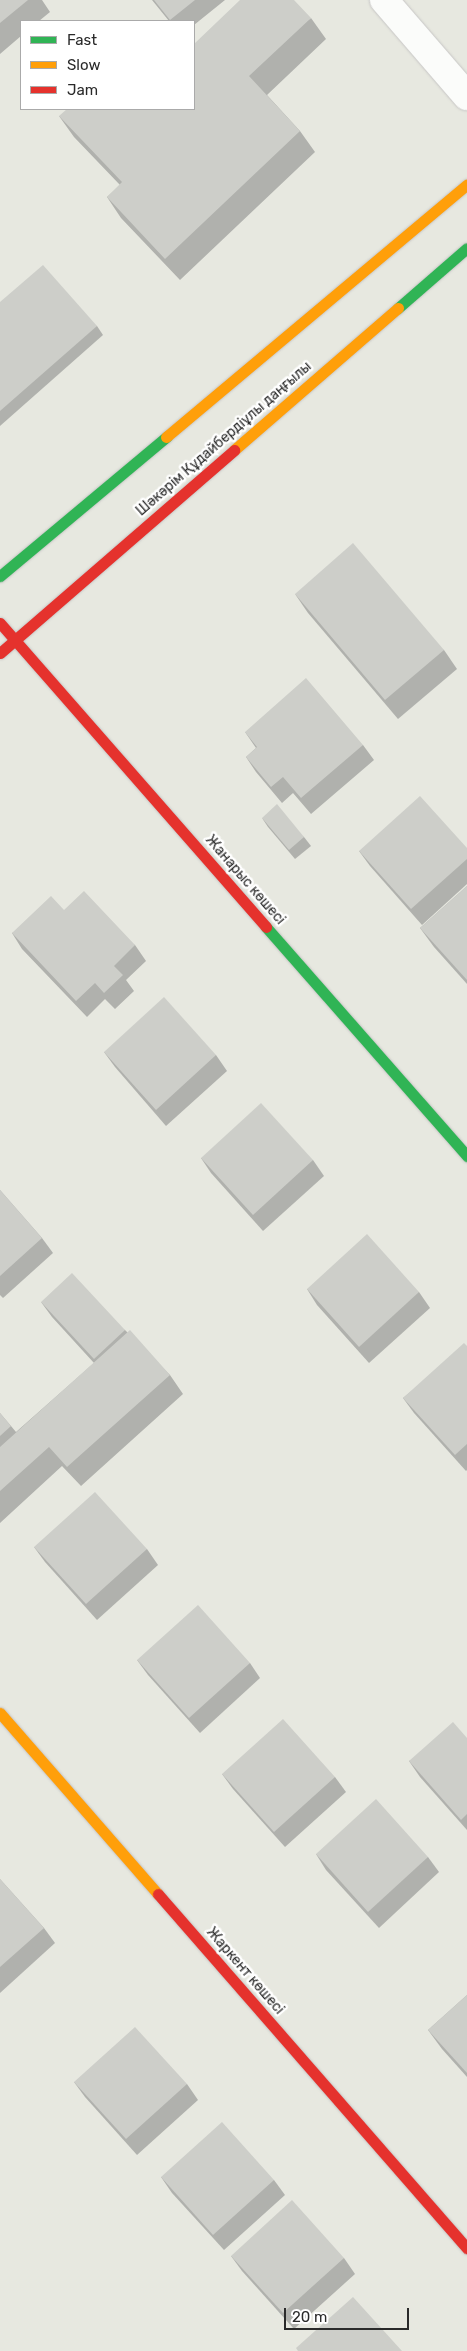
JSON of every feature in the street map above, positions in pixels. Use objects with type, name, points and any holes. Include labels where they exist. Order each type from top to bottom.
[{"type":"street","points":[[384,0],[467,96]]},
{"type":"street","points":[[0,576],[467,184]]},
{"type":"street","name":"Шәкәрім Құдайбердіұлы даңғылы","points":[[0,653],[467,248]]},
{"type":"street","name":"Жанарыс көшесі","points":[[0,623],[467,1156]]},
{"type":"street","name":"Жаркент көшесі","points":[[0,1713],[467,2248]]},
{"type":"building","points":[[0,0],[28,0],[0,23]]},
{"type":"building","points":[[154,0],[195,0],[170,20]]},
{"type":"building","points":[[240,0],[294,0],[311,18],[249,76],[300,131],[165,259],[107,197],[122,182],[59,116],[66,110],[195,110],[195,43]]},
{"type":"building","points":[[43,265],[97,326],[0,411],[0,302]]},
{"type":"building","points":[[353,543],[444,650],[385,700],[295,594]]},
{"type":"building","points":[[306,678],[363,745],[301,798],[283,777],[271,787],[246,757],[257,747],[245,732]]},
{"type":"building","points":[[420,796],[467,848],[467,859],[411,909],[359,851]]},
{"type":"building","points":[[277,804],[304,837],[289,850],[262,818]]},
{"type":"building","points":[[467,886],[467,980],[420,928]]},
{"type":"building","points":[[84,891],[135,945],[114,966],[123,975],[104,993],[95,983],[76,1001],[12,933],[51,896],[64,910]]},
{"type":"building","points":[[164,997],[216,1055],[156,1110],[104,1052]]},
{"type":"building","points":[[261,1103],[313,1160],[253,1215],[201,1158]]},
{"type":"building","points":[[0,1190],[42,1238],[0,1276]]},
{"type":"building","points":[[367,1234],[419,1292],[359,1347],[307,1289]]},
{"type":"building","points":[[72,1273],[125,1330],[94,1359],[41,1302]]},
{"type":"building","points":[[130,1330],[170,1375],[67,1467],[49,1447],[0,1491],[0,1447]]},
{"type":"building","points":[[464,1343],[467,1346],[467,1444],[455,1455],[403,1398]]},
{"type":"building","points":[[0,1413],[11,1426],[0,1436]]},
{"type":"building","points":[[95,1492],[147,1549],[86,1604],[34,1547]]},
{"type":"building","points":[[198,1605],[250,1663],[189,1718],[137,1660]]},
{"type":"building","points":[[283,1719],[335,1777],[274,1832],[222,1774]]},
{"type":"building","points":[[453,1722],[467,1738],[467,1814],[461,1820],[409,1761]]},
{"type":"building","points":[[376,1799],[428,1857],[368,1912],[316,1854]]},
{"type":"building","points":[[0,1879],[44,1928],[0,1967]]},
{"type":"building","points":[[467,1995],[467,2073],[428,2030]]},
{"type":"building","points":[[135,2027],[187,2084],[126,2139],[74,2082]]},
{"type":"building","points":[[222,2122],[274,2180],[213,2235],[161,2177]]},
{"type":"building","points":[[292,2200],[344,2258],[283,2313],[231,2256]]},
{"type":"building","points":[[353,2297],[402,2351],[298,2351],[296,2348]]},
{"type":"traffic: fast","points":[[398,308],[467,248]]},
{"type":"traffic: fast","points":[[0,576],[166,437]]},
{"type":"traffic: fast","points":[[266,927],[467,1156]]},
{"type":"traffic: slow","points":[[166,437],[467,184]]},
{"type":"traffic: slow","points":[[234,450],[398,308]]},
{"type":"traffic: slow","points":[[0,1713],[158,1894]]},
{"type":"traffic: jam","points":[[0,653],[234,450]]},
{"type":"traffic: jam","points":[[0,623],[266,927]]},
{"type":"traffic: jam","points":[[158,1894],[467,2248]]}]
